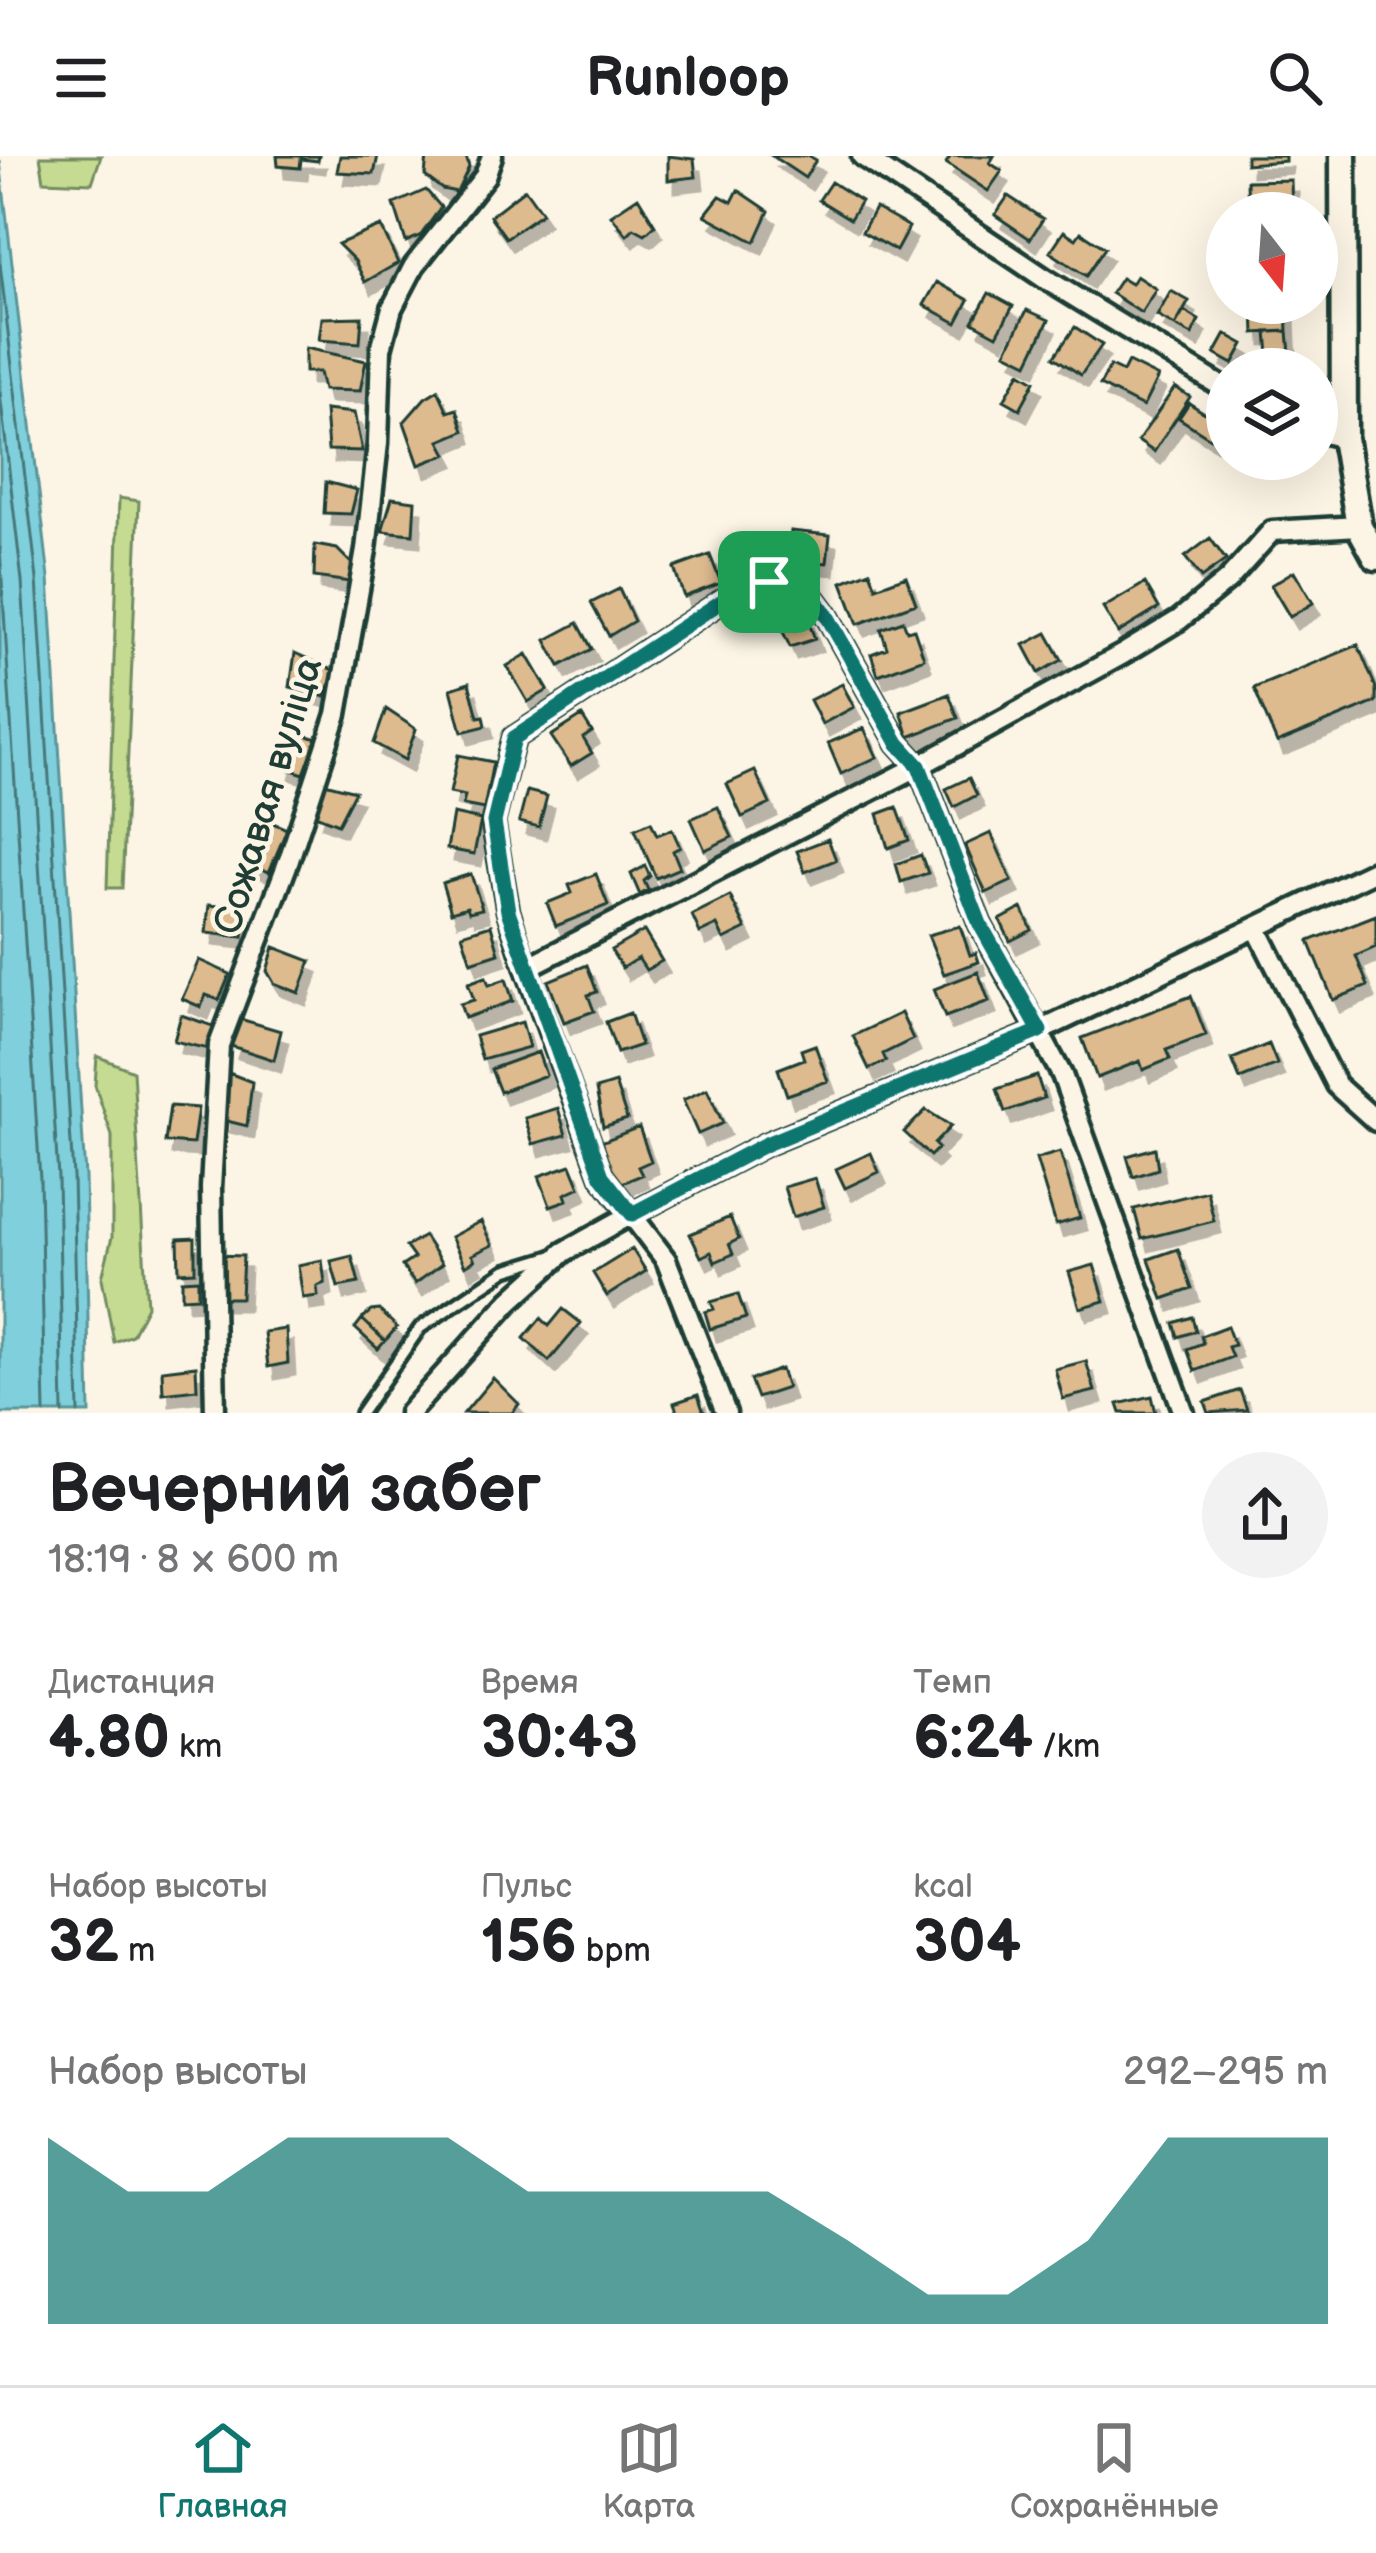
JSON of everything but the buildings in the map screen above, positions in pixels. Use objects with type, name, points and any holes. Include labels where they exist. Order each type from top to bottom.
[{"type":"main road","points":[[1343,156],[1344,438],[1376,557]]},
{"type":"street","name":"Сожавая вуліца","points":[[214,1413],[211,1229],[219,1045],[289,860],[337,714],[366,550],[378,443],[381,350],[392,308],[415,266],[485,176],[492,156]]},
{"type":"street","points":[[870,159],[1044,278],[1206,377]]},
{"type":"street","points":[[1338,436],[1344,438]]},
{"type":"street","points":[[526,968],[919,766],[1179,620],[1228,580],[1272,531],[1367,526]]},
{"type":"street","points":[[726,1413],[666,1261],[602,1176],[508,911],[494,822],[514,738],[736,592],[769,582],[805,586],[826,614],[898,743],[919,766],[980,924],[1062,1075],[1184,1413]]},
{"type":"street","points":[[409,1413],[509,1301],[564,1252],[766,1144],[1040,1031],[1376,870]]},
{"type":"street","points":[[1257,929],[1336,1085],[1376,1121]]},
{"type":"lane","points":[[361,1413],[419,1328],[506,1270],[564,1252]]},
{"type":"green space","points":[[40,156],[101,156],[92,183],[44,181]]},
{"type":"green space","points":[[119,498],[139,501],[122,888],[107,888]]},
{"type":"green space","points":[[97,1056],[133,1071],[147,1306],[132,1335],[114,1342],[102,1278],[112,1237],[112,1136],[95,1085]]},
{"type":"water","points":[[0,161],[49,578],[85,1177],[90,1413],[0,1413]]},
{"type":"route","points":[[769,582],[805,586],[826,614],[898,743],[919,766],[980,924],[1040,1031],[766,1144],[632,1214],[602,1176],[556,1056],[508,911],[494,822],[514,738],[736,592],[769,582]]}]
